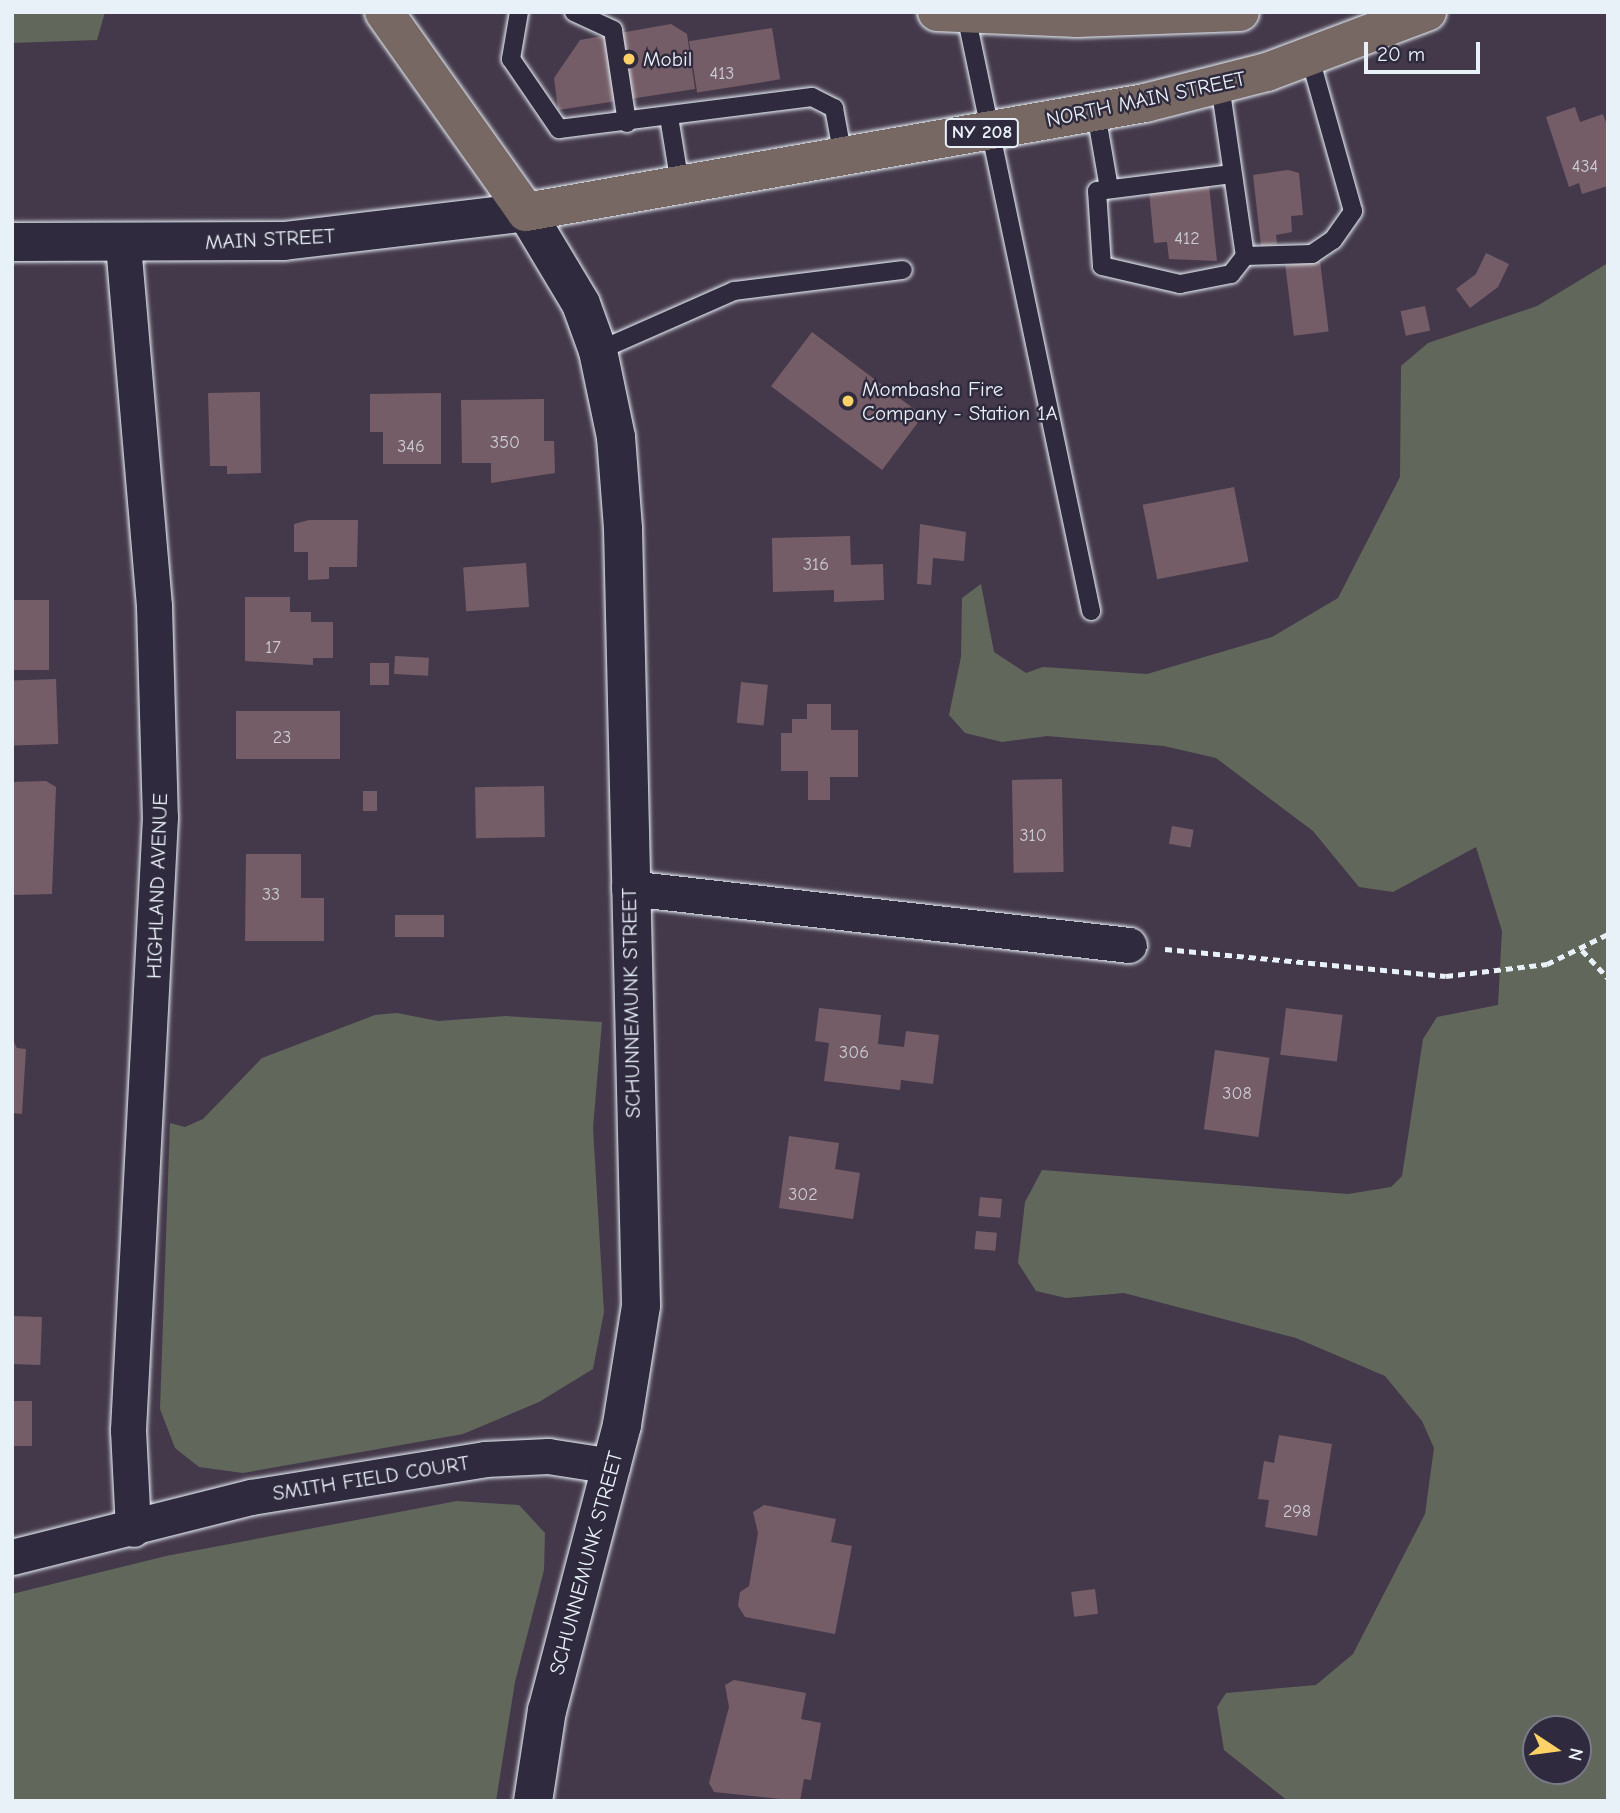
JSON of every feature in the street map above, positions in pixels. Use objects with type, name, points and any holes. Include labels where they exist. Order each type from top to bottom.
[{"type":"main road","points":[[384,12],[526,212]]},
{"type":"main road","name":"NORTH MAIN STREET","points":[[526,212],[1096,113],[1220,85],[1310,58],[1427,12]]},
{"type":"main road","points":[[952,14],[1220,13]]},
{"type":"street","name":"MAIN STREET","points":[[12,242],[123,244],[284,241],[526,212]]},
{"type":"street","name":"SCHUNNEMUNK STREET","points":[[526,212],[581,304],[598,351],[621,476],[629,888],[642,1269],[638,1334],[612,1466],[547,1710],[533,1801]]},
{"type":"street","name":"HIGHLAND AVENUE","points":[[123,244],[154,606],[160,817],[128,1430],[132,1529]]},
{"type":"street","points":[[629,888],[1129,945]]},
{"type":"street","name":"SMITH FIELD COURT","points":[[12,1557],[251,1497],[485,1459],[548,1455],[612,1466]]},
{"type":"lane","points":[[519,12],[512,59],[551,124],[568,130],[819,98],[836,113],[843,157]]},
{"type":"lane","points":[[575,12],[613,30],[627,123]]},
{"type":"lane","points":[[952,14],[989,131],[1091,611]]},
{"type":"lane","points":[[1245,256],[1319,251],[1352,216],[1310,58]]},
{"type":"lane","points":[[1220,85],[1245,256],[1231,274],[1180,284],[1104,271],[1094,196],[1108,188],[1232,174]]},
{"type":"lane","points":[[1096,113],[1108,188]]},
{"type":"lane","points":[[669,117],[680,184]]},
{"type":"lane","points":[[598,351],[734,291],[903,270]]},
{"type":"path","points":[[1129,945],[1409,977],[1547,964],[1583,950],[1608,934]]},
{"type":"path","points":[[1583,950],[1608,978]]},
{"type":"green space","points":[[12,12],[105,12],[97,40],[12,43]]},
{"type":"green space","points":[[1608,263],[1608,1801],[1288,1801],[1224,1750],[1217,1707],[1226,1693],[1316,1685],[1353,1654],[1425,1514],[1434,1448],[1422,1421],[1385,1376],[1296,1338],[1124,1293],[1066,1298],[1036,1291],[1018,1263],[1025,1202],[1042,1170],[1348,1194],[1391,1187],[1402,1176],[1423,1039],[1437,1017],[1498,1005],[1502,931],[1476,847],[1393,892],[1359,887],[1313,831],[1216,758],[1164,746],[1047,736],[1002,742],[965,733],[949,715],[961,657],[962,598],[981,584],[994,652],[1026,673],[1043,667],[1147,674],[1272,637],[1338,598],[1400,477],[1401,366],[1428,343],[1537,306]]},
{"type":"green space","points":[[397,1013],[438,1021],[506,1016],[602,1022],[593,1128],[604,1312],[593,1369],[539,1402],[463,1434],[243,1473],[199,1467],[175,1448],[160,1409],[170,1123],[185,1127],[203,1119],[262,1058],[375,1015]]},
{"type":"green space","points":[[457,1501],[519,1505],[545,1533],[544,1570],[515,1682],[496,1801],[12,1801],[12,1594],[166,1556]]},
{"type":"building","name":"Mobil","points":[[671,24],[687,34],[695,89],[558,110],[554,78],[580,40]]},
{"type":"building","points":[[772,28],[780,79],[697,93],[689,41]]},
{"type":"building","points":[[1575,107],[1580,122],[1603,114],[1608,128],[1608,186],[1582,194],[1579,183],[1569,187],[1546,117]]},
{"type":"building","points":[[1288,170],[1299,173],[1303,215],[1291,216],[1292,232],[1276,235],[1277,244],[1261,246],[1253,175]]},
{"type":"building","points":[[1209,185],[1217,261],[1169,259],[1167,242],[1154,243],[1149,191]]},
{"type":"building","points":[[1486,253],[1509,264],[1498,287],[1470,308],[1456,289],[1476,274]]},
{"type":"building","points":[[1320,261],[1329,331],[1294,336],[1285,265]]},
{"type":"building","points":[[1425,306],[1430,330],[1406,336],[1401,311]]},
{"type":"building","name":"Mombasha Fire Company - Station 1A","points":[[812,332],[923,416],[882,470],[771,386]]},
{"type":"building","points":[[260,392],[261,473],[227,474],[227,466],[210,466],[208,393]]},
{"type":"building","points":[[441,393],[441,464],[383,464],[383,432],[370,432],[370,394]]},
{"type":"building","points":[[544,399],[544,441],[554,441],[555,473],[491,483],[491,463],[462,463],[461,400]]},
{"type":"building","points":[[1234,487],[1249,562],[1157,579],[1143,505]]},
{"type":"building","points":[[309,520],[358,520],[357,567],[329,567],[329,579],[308,580],[308,552],[294,552],[294,524]]},
{"type":"building","points":[[920,524],[966,532],[964,561],[933,558],[931,585],[917,584]]},
{"type":"building","points":[[850,536],[851,565],[883,564],[884,600],[834,602],[834,590],[773,592],[772,538]]},
{"type":"building","points":[[526,563],[529,607],[466,611],[463,567]]},
{"type":"building","points":[[245,597],[290,597],[290,612],[311,612],[311,622],[333,622],[333,658],[313,658],[313,665],[245,661]]},
{"type":"building","points":[[12,600],[49,600],[49,670],[12,670]]},
{"type":"building","points":[[395,656],[429,658],[428,676],[394,674]]},
{"type":"building","points":[[370,663],[389,663],[389,685],[370,685]]},
{"type":"building","points":[[56,679],[58,744],[14,745],[12,681]]},
{"type":"building","points":[[741,682],[768,685],[764,726],[737,723]]},
{"type":"building","points":[[807,704],[831,704],[831,730],[858,730],[858,777],[830,777],[830,800],[808,800],[808,771],[781,771],[781,733],[792,733],[792,719],[807,719]]},
{"type":"building","points":[[236,711],[340,711],[340,759],[236,759]]},
{"type":"building","points":[[1062,779],[1064,872],[1014,873],[1012,780]]},
{"type":"building","points":[[46,781],[56,787],[52,894],[12,895],[12,782]]},
{"type":"building","points":[[544,786],[545,837],[476,838],[475,787]]},
{"type":"building","points":[[363,791],[377,791],[377,811],[363,811]]},
{"type":"building","points":[[1172,826],[1194,830],[1191,848],[1169,844]]},
{"type":"building","points":[[246,854],[301,854],[301,898],[324,898],[324,941],[245,941]]},
{"type":"building","points":[[395,915],[444,915],[444,937],[395,937]]},
{"type":"building","points":[[819,1008],[881,1015],[878,1044],[904,1047],[906,1031],[939,1035],[933,1084],[901,1080],[900,1090],[824,1081],[829,1043],[815,1041]]},
{"type":"building","points":[[1286,1008],[1343,1015],[1337,1062],[1280,1055]]},
{"type":"building","points":[[12,1038],[17,1048],[26,1049],[22,1114],[12,1113]]},
{"type":"building","points":[[1215,1050],[1269,1058],[1258,1137],[1204,1129]]},
{"type":"building","points":[[789,1136],[839,1143],[835,1169],[860,1173],[853,1219],[779,1208]]},
{"type":"building","points":[[980,1197],[1002,1199],[1000,1218],[978,1216]]},
{"type":"building","points":[[976,1231],[997,1233],[995,1251],[974,1249]]},
{"type":"building","points":[[12,1316],[42,1317],[40,1365],[12,1364]]},
{"type":"building","points":[[12,1401],[32,1401],[32,1446],[12,1446]]},
{"type":"building","points":[[1279,1435],[1332,1444],[1317,1536],[1265,1527],[1269,1500],[1258,1499],[1264,1461],[1274,1463]]},
{"type":"building","points":[[764,1505],[836,1519],[831,1542],[852,1546],[835,1634],[745,1617],[738,1606],[740,1592],[749,1586],[758,1533],[753,1512]]},
{"type":"building","points":[[1095,1589],[1098,1614],[1074,1617],[1071,1592]]},
{"type":"building","points":[[734,1680],[806,1693],[801,1719],[821,1723],[811,1780],[804,1779],[800,1801],[714,1792],[709,1783],[729,1707],[725,1685]]},
{"type":"place","name":"Mobil","points":[[629,59]]},
{"type":"place","name":"Mombasha Fire Company - Station 1A","points":[[848,401]]}]
